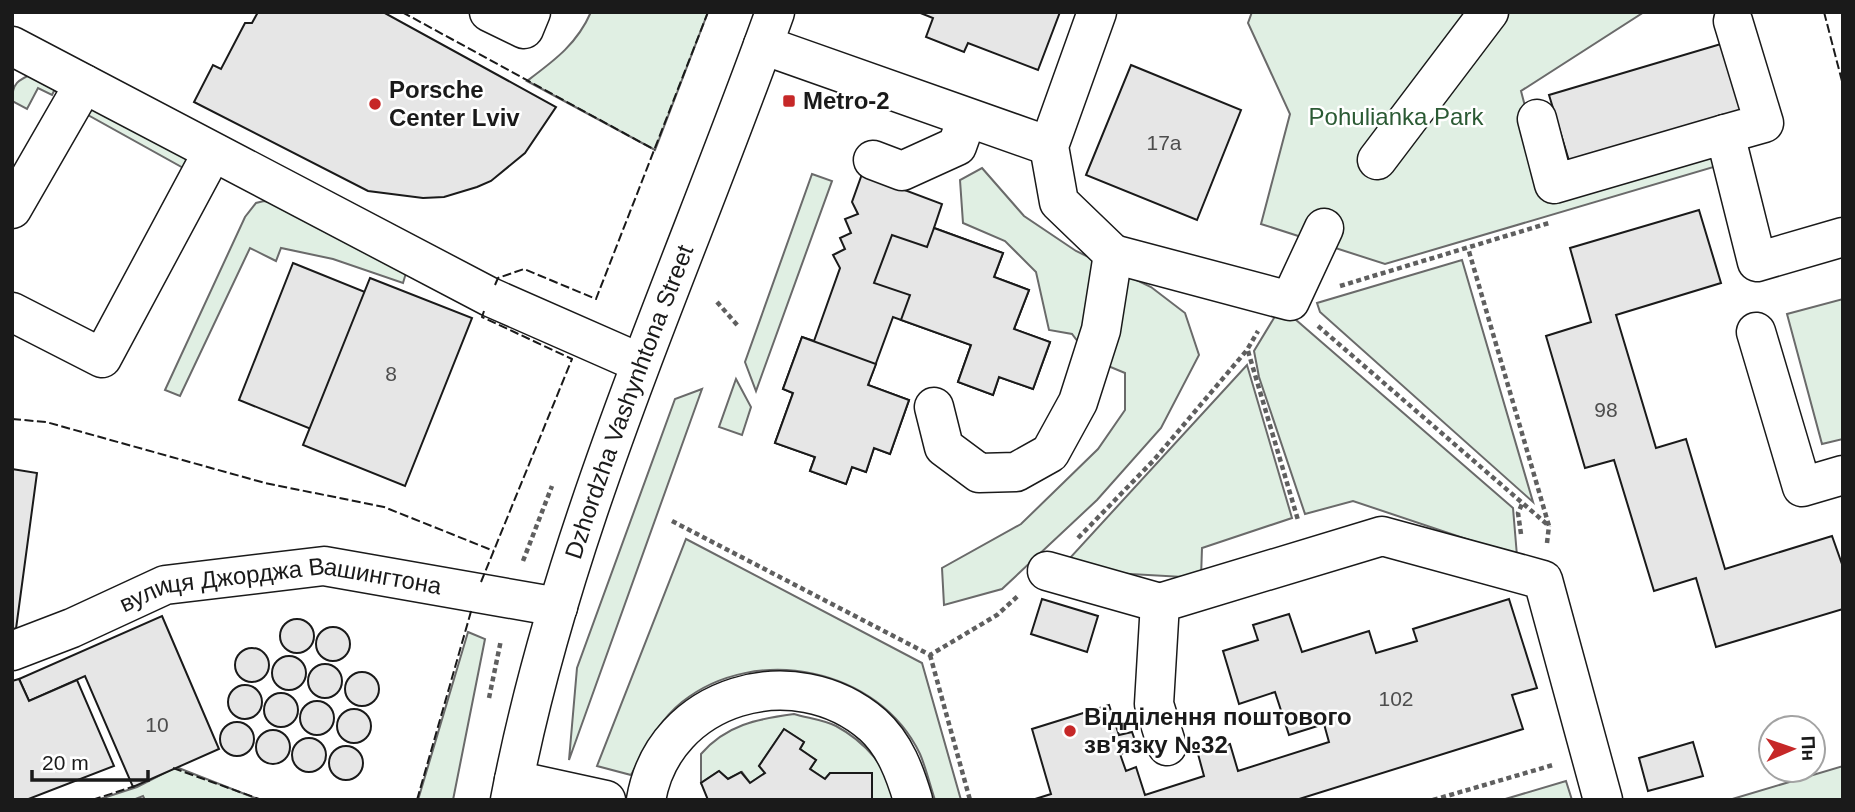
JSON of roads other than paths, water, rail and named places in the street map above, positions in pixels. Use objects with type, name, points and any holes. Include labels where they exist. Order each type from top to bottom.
[{"type":"main road","points":[[489,12],[524,29],[531,12]]},
{"type":"main road","points":[[1097,12],[1049,146],[1059,202],[1113,254],[1290,301],[1324,228]]},
{"type":"main road","points":[[1377,160],[1489,12]]},
{"type":"main road","points":[[1537,119],[1554,184],[1764,123],[1733,21]]},
{"type":"main road","points":[[769,29],[967,118],[1049,146]]},
{"type":"main road","name":"Dzhordzha Vashynhtona Street","points":[[512,790],[558,607],[640,363],[769,29]]},
{"type":"main road","points":[[12,47],[490,297],[640,363]]},
{"type":"main road","points":[[12,209],[84,85]]},
{"type":"main road","points":[[873,160],[902,171],[957,146],[967,118]]},
{"type":"main road","points":[[1725,134],[1757,262],[1843,237]]},
{"type":"main road","points":[[12,312],[102,358],[212,153]]},
{"type":"main road","points":[[934,407],[944,447],[979,473],[1016,472],[1049,453],[1078,402],[1101,330],[1113,254]]},
{"type":"main road","points":[[1756,332],[1802,487],[1843,475]]},
{"type":"main road","points":[[1047,571],[1160,603],[1382,536],[1543,580],[1603,800]]},
{"type":"main road","name":"вулиця Джорджа Вашингтона","points":[[12,651],[72,628],[165,585],[324,566],[558,607]]},
{"type":"main road","points":[[1160,603],[1154,704],[1167,746]]},
{"type":"main road","points":[[646,800],[649,785],[668,747],[695,718],[730,698],[768,689],[807,691],[843,704],[874,726],[901,762],[913,800]]},
{"type":"main road","points":[[512,790],[606,800]]},
{"type":"place","name":"Metro-2","points":[[789,101]]},
{"type":"place","name":"Porsche Center Lviv","points":[[375,104]]},
{"type":"place","name":"Відділення поштового зв'язку №32","points":[[1070,731]]},
{"type":"park label","name":"Pohulianka Park","points":[[1396,117]]}]
